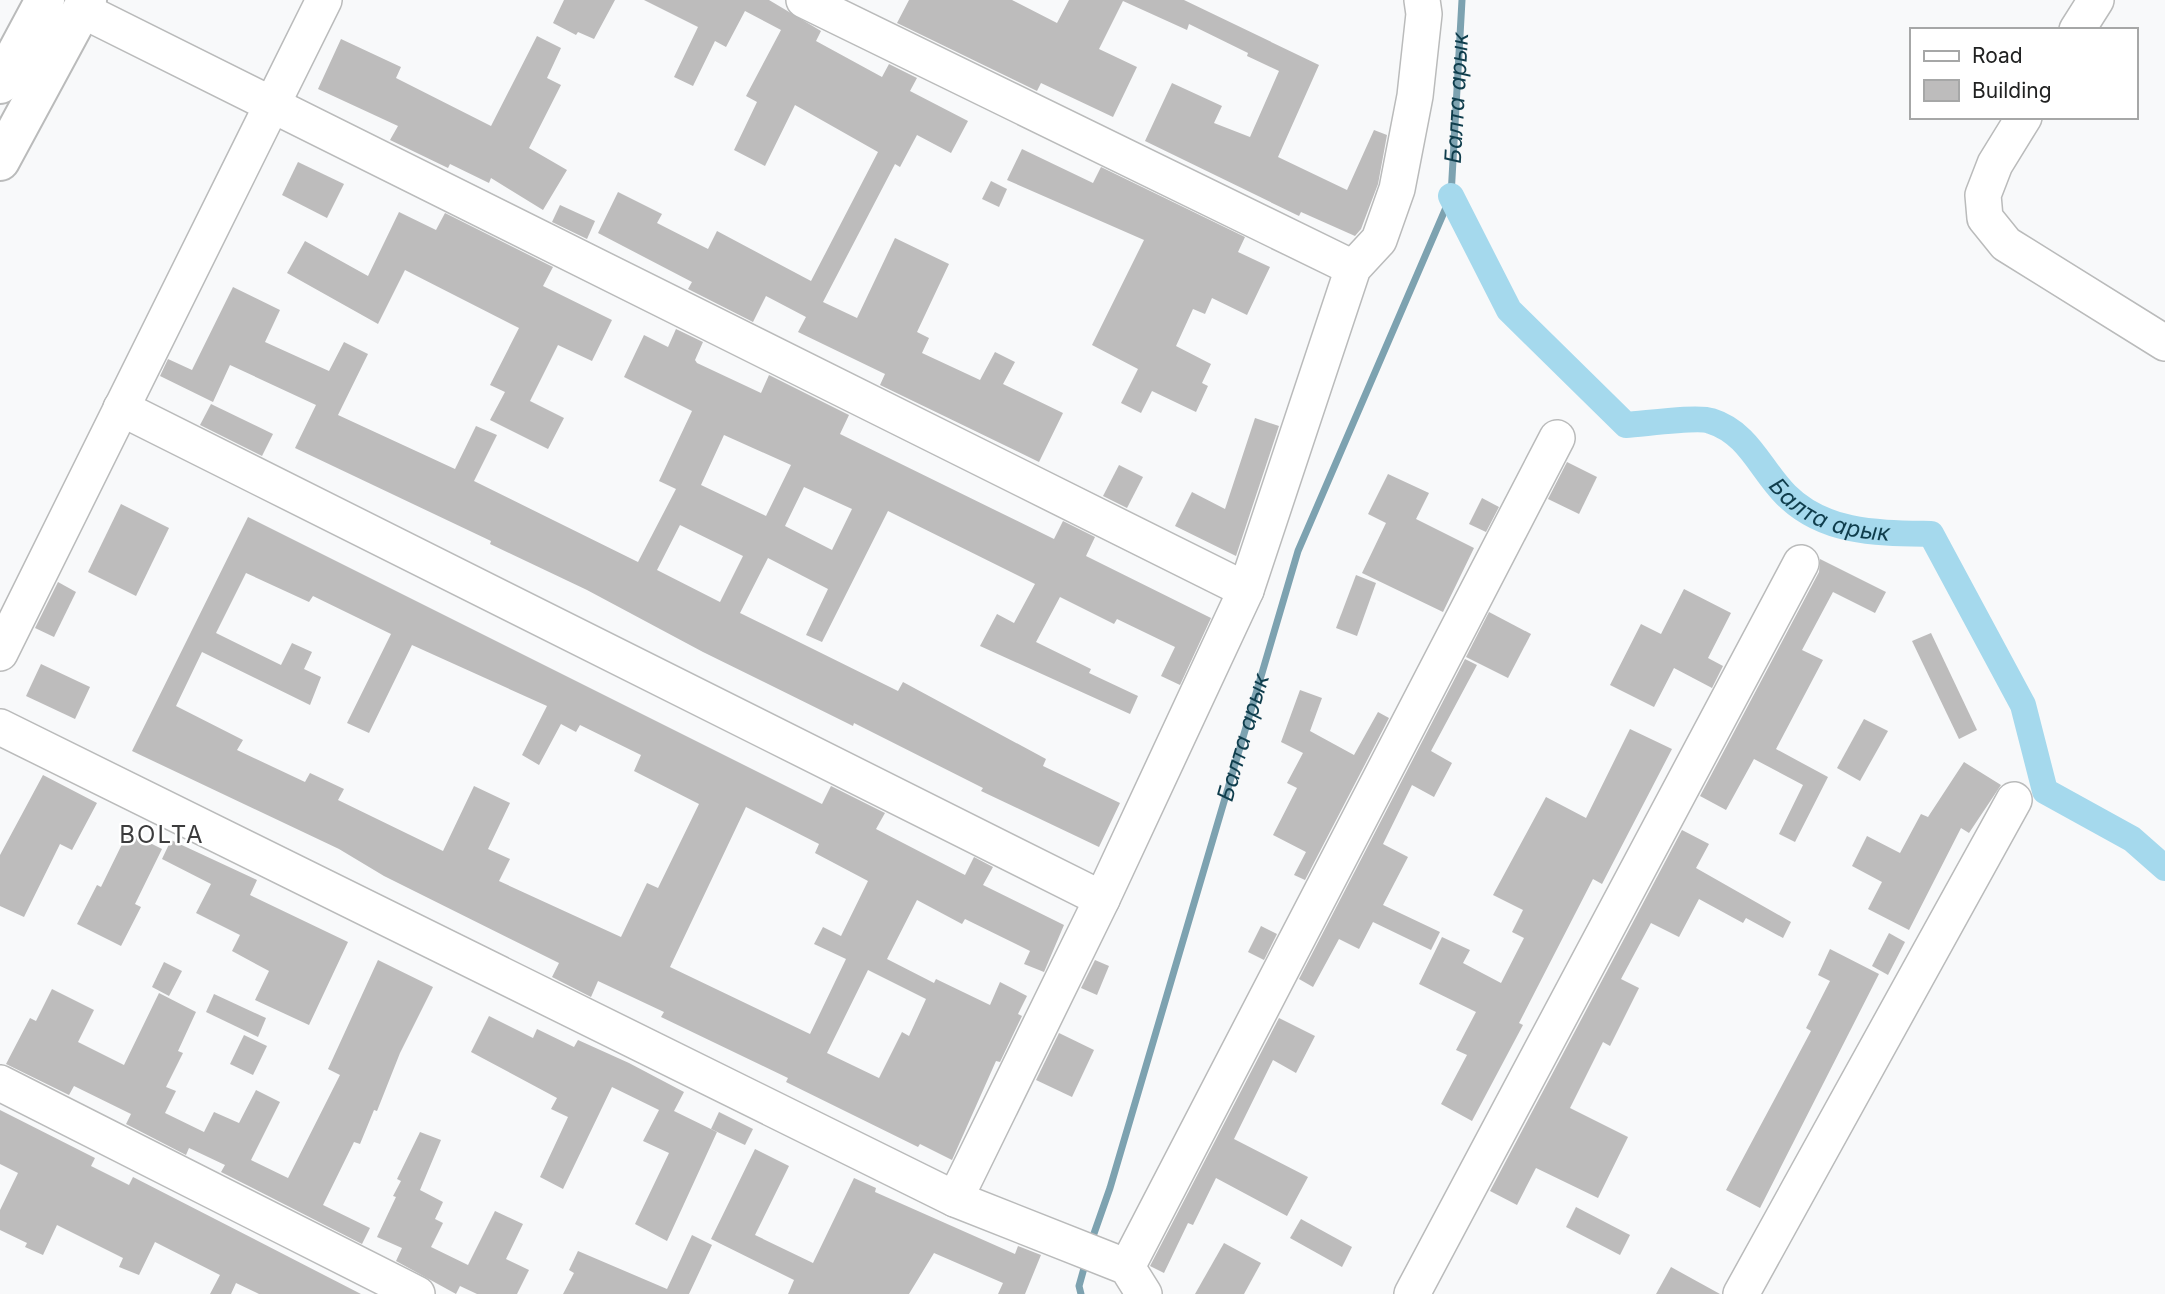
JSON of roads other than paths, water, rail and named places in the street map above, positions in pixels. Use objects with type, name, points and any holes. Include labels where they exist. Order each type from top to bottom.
[{"type":"highway","points":[[0,84],[45,0]]},
{"type":"highway","points":[[0,161],[84,5]]},
{"type":"street","points":[[0,653],[270,104],[324,0]]},
{"type":"street","points":[[804,0],[1353,268]]},
{"type":"street","points":[[955,1199],[1102,899],[1246,590],[1353,268],[1379,240],[1397,189],[1415,96],[1424,13],[1422,0]]},
{"type":"street","points":[[2078,28],[2096,0]]},
{"type":"street","points":[[84,5],[270,104],[1246,590]]},
{"type":"street","points":[[2023,119],[1996,164],[1983,195],[1985,218],[2006,244],[2165,343]]},
{"type":"street","points":[[121,408],[1102,899]]},
{"type":"street","points":[[0,727],[955,1199],[1111,1266],[1557,438]]},
{"type":"street","points":[[1412,1294],[1801,563]]},
{"type":"street","points":[[1741,1294],[2014,800]]},
{"type":"street","points":[[0,1083],[417,1294]]},
{"type":"waterway","name":"Балта арык","points":[[1091,1242],[1110,1188],[1298,551],[1451,196],[1462,0]]},
{"type":"waterway","name":"Балта арык","points":[[1451,196],[1509,310],[1626,425],[1683,420],[1711,421],[1735,434],[1786,495],[1801,508],[1818,517],[1835,524],[1873,532],[1931,534],[2023,705],[2045,791],[2132,839],[2165,868]]},
{"type":"waterway","name":"Балта арык","points":[[1081,1294],[1079,1286],[1086,1261]]},
{"type":"district","name":"BOLTA","points":[[162,835]]}]
